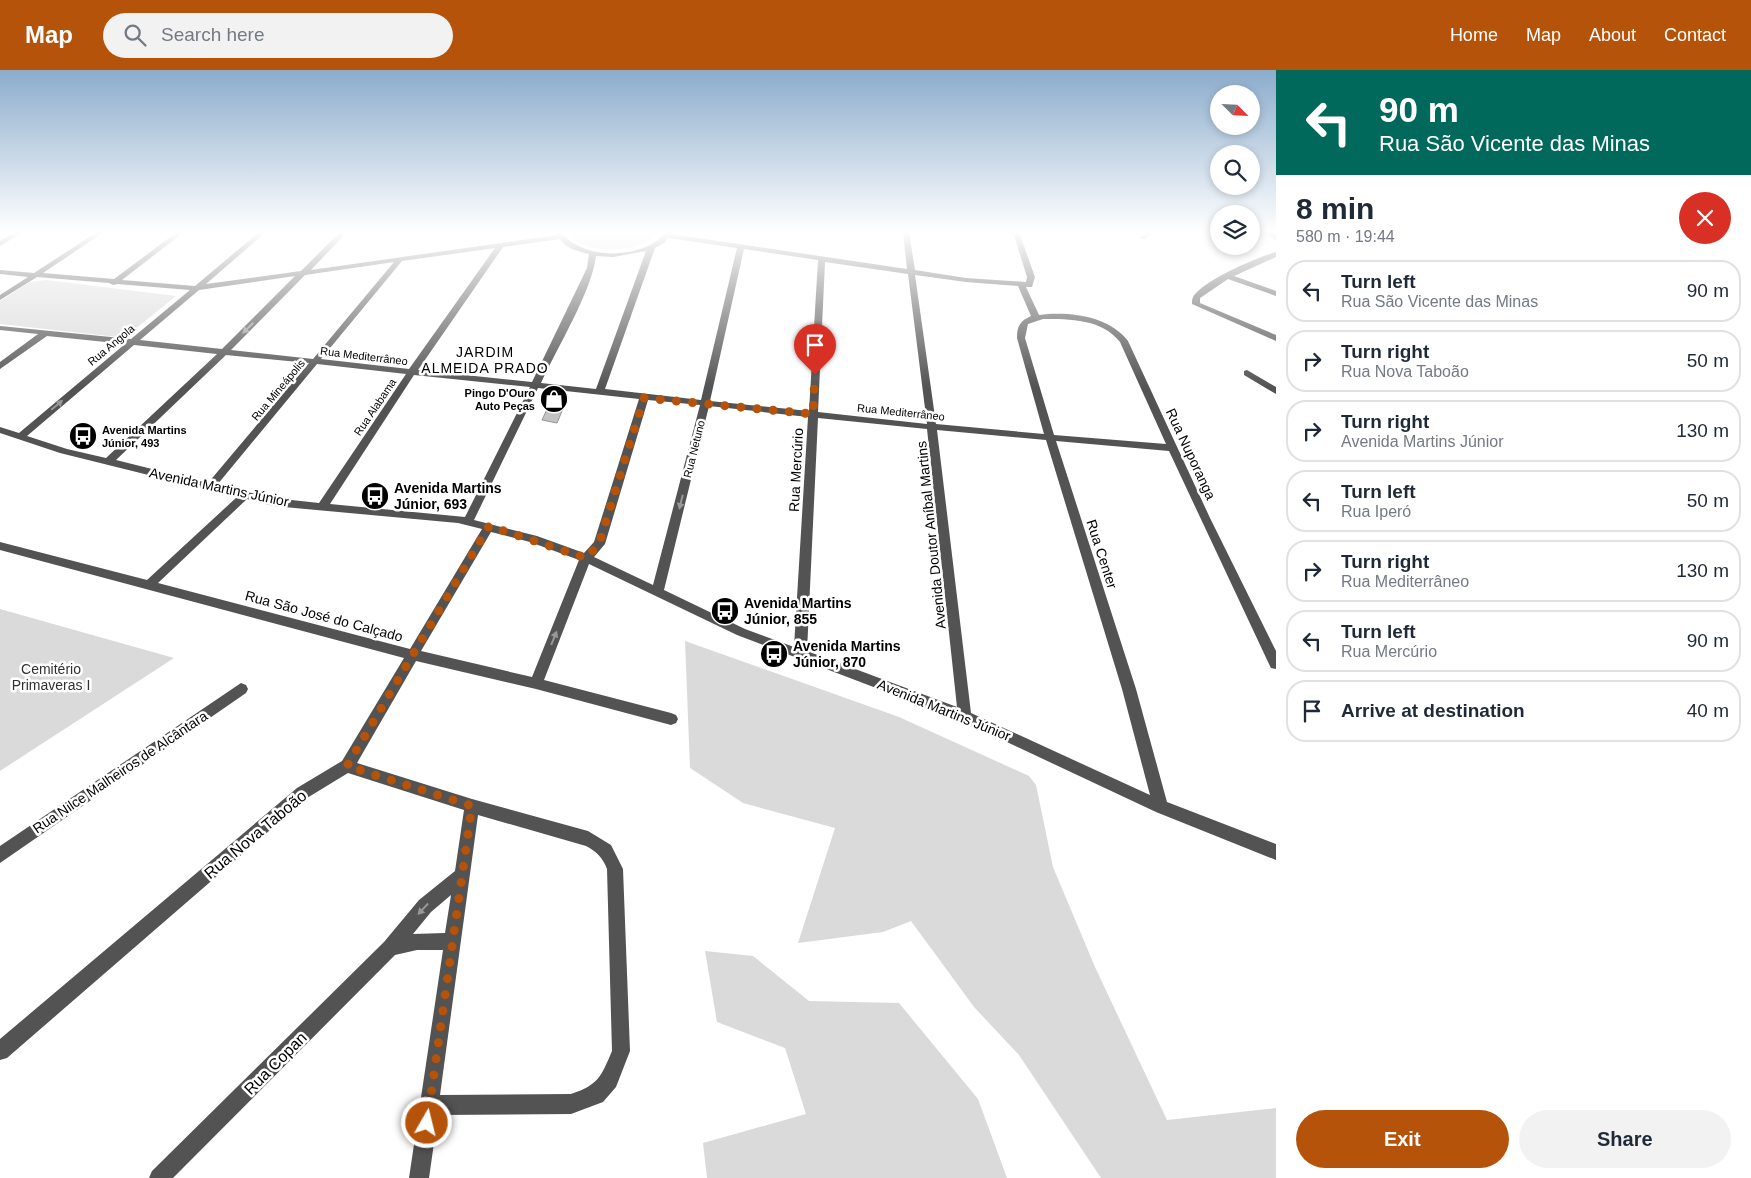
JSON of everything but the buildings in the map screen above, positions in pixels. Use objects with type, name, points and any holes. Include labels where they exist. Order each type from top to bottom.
[{"type":"street","points":[[0,298],[22,284]]},
{"type":"street","points":[[136,284],[196,288],[229,284]]},
{"type":"street","name":"Rua Angola","points":[[20,437],[201,284]]},
{"type":"street","points":[[108,462],[294,284]]},
{"type":"street","name":"Rua Mineápolis","points":[[210,487],[380,284]]},
{"type":"street","name":"Rua Alabama","points":[[322,507],[411,373],[474,284]]},
{"type":"street","points":[[468,521],[584,284]]},
{"type":"street","points":[[599,393],[638,284]]},
{"type":"street","name":"Rua Netuno","points":[[657,592],[705,404],[732,284]]},
{"type":"street","name":"Rua Mercúrio","points":[[800,654],[821,284]]},
{"type":"street","name":"Avenida Doutor Aníbal Martins","points":[[913,284],[932,427],[965,716]]},
{"type":"street","points":[[1004,284],[1022,286],[1030,284]]},
{"type":"street","points":[[1215,284],[1199,294],[1196,304],[1276,338]]},
{"type":"street","points":[[1248,284],[1276,294]]},
{"type":"street","points":[[1022,286],[1036,318]]},
{"type":"street","name":"Rua Center","points":[[1036,318],[1028,320],[1023,324],[1021,338],[1049,439],[1136,711],[1161,807]]},
{"type":"street","name":"Rua Nuporanga","points":[[1036,318],[1100,322],[1117,332],[1124,341],[1276,664]]},
{"type":"street","name":"Rua Mediterrâneo","points":[[0,328],[644,398],[1049,439],[1173,448]]},
{"type":"street","points":[[0,366],[45,333]]},
{"type":"street","points":[[1247,373],[1276,391]]},
{"type":"street","points":[[536,683],[586,558],[599,544],[644,398]]},
{"type":"street","name":"Avenida Martins Júnior","points":[[2,433],[108,462],[273,502],[468,521],[489,526],[586,558],[741,632],[965,716],[1161,807],[1276,852]]},
{"type":"street","points":[[150,584],[244,496]]},
{"type":"street","name":"Rua Nova Taboão","points":[[0,1051],[302,793],[347,766],[489,526]]},
{"type":"street","name":"Rua São José do Calçado","points":[[0,546],[414,655],[536,683],[670,719]]},
{"type":"street","name":"Rua Nilce Malheiros de Alcântara","points":[[0,855],[241,690]]},
{"type":"street","points":[[347,766],[472,806],[588,839],[602,845],[610,854],[615,869],[621,1052],[609,1080],[596,1095],[571,1104],[430,1105]]},
{"type":"street","points":[[419,1178],[460,877],[472,806]]},
{"type":"street","name":"Rua Copan","points":[[160,1178],[390,948],[425,906],[460,877]]},
{"type":"street","points":[[390,948],[417,941],[452,942]]},
{"type":"green space","points":[[27,284],[76,284],[176,296],[133,331],[118,337],[0,324],[0,301]]},
{"type":"green space","name":"Cemitério Primaveras I","points":[[0,609],[174,658],[0,771]]},
{"type":"green space","points":[[685,641],[899,717],[1029,776],[1036,785],[1053,867],[1095,967],[1167,1120],[1276,1108],[1276,1178],[1101,1178],[1019,1055],[974,1007],[911,921],[883,932],[798,943],[835,828],[743,803],[690,768]]},
{"type":"green space","points":[[705,951],[753,956],[809,1001],[899,1003],[978,1099],[1007,1178],[707,1178],[703,1143],[806,1114],[785,1048],[717,1022]]},
{"type":"place","name":"Pingo D'Ouro Auto Peças","points":[[554,399]]},
{"type":"place","name":"Avenida Martins Júnior, 493","points":[[83,436]]},
{"type":"place","name":"Avenida Martins Júnior, 693","points":[[375,496]]},
{"type":"place","name":"Avenida Martins Júnior, 855","points":[[725,611]]},
{"type":"place","name":"Avenida Martins Júnior, 870","points":[[774,654]]},
{"type":"district","name":"JARDIM ALMEIDA PRADO","points":[[485,360]]},
{"type":"route","points":[[427,1123],[460,877],[472,806],[347,766],[489,526],[586,558],[599,544],[644,398],[813,414],[815,375]]}]
